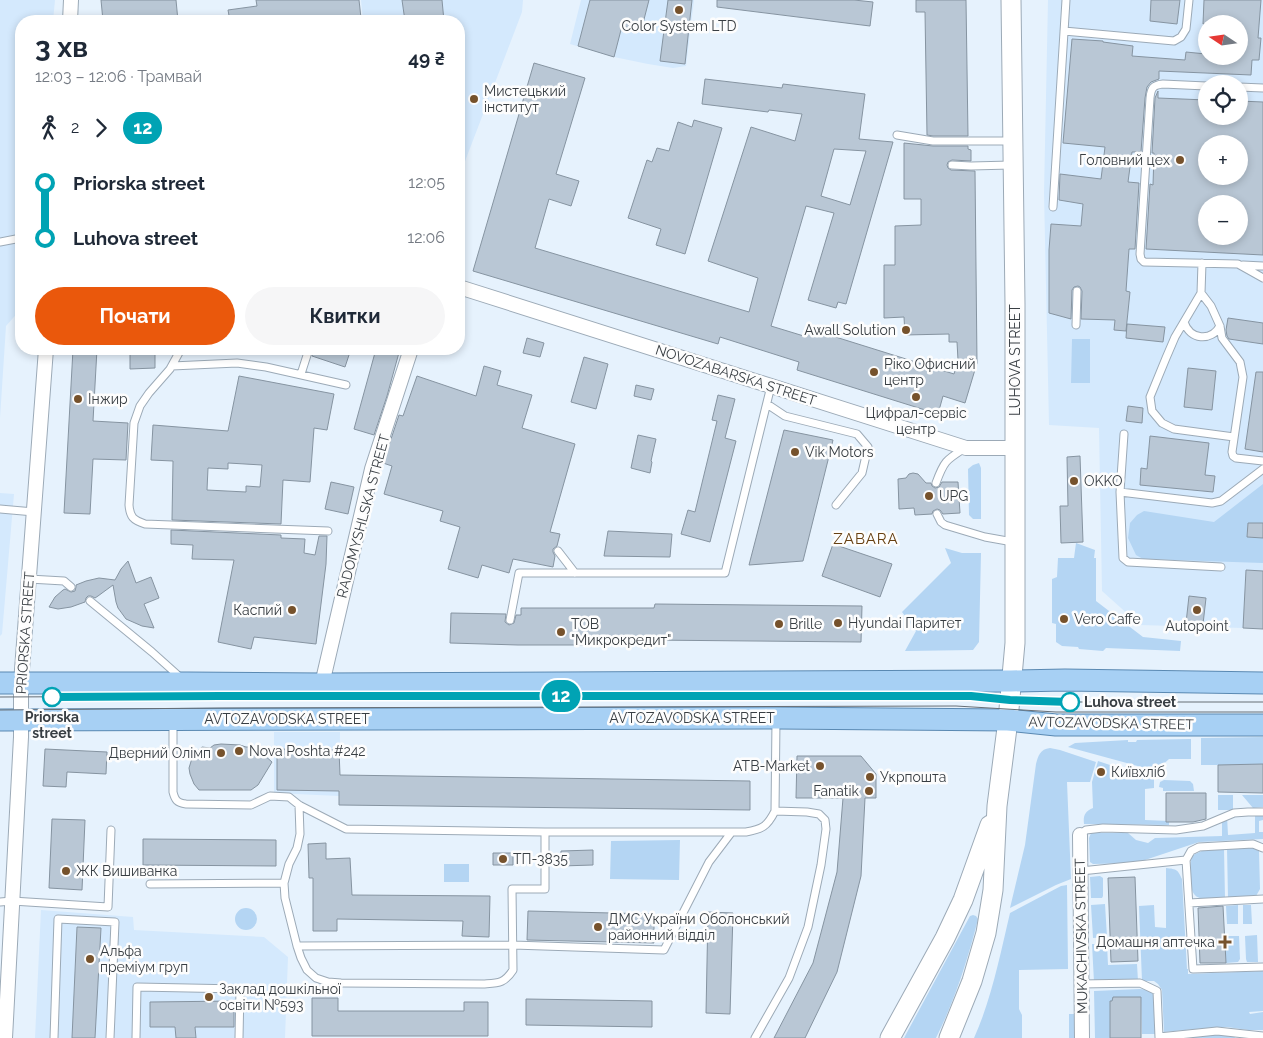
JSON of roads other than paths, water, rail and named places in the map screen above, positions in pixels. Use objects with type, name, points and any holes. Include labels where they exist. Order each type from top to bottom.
[{"type":"main road","name":"LUHOVA STREET","points":[[997,806],[1008,720],[1015,635],[1015,304],[1011,0]]},
{"type":"main road","points":[[0,683],[322,684],[1065,680],[1263,683]]},
{"type":"main road","name":"AVTOZAVODSKA STREET","points":[[0,720],[776,718],[1008,720],[1056,725],[1263,725]]},
{"type":"main road","points":[[890,1038],[945,938],[963,900],[997,806]]},
{"type":"main road","points":[[949,1038],[972,982],[986,933],[993,890],[997,806]]},
{"type":"street","points":[[70,15],[71,0]]},
{"type":"street","name":"NOVOZABARSKA STREET","points":[[465,289],[966,448],[1015,448]]},
{"type":"street","name":"PRIORSKA STREET","points":[[3,1034],[6,901],[21,720],[21,683],[46,355]]},
{"type":"street","name":"RADOMYSHLSKA STREET","points":[[322,684],[372,470],[409,355]]},
{"type":"street","name":"MUKACHIVSKA STREET","points":[[1080,835],[1082,1038]]},
{"type":"lane","points":[[1053,207],[1066,0]]},
{"type":"lane","points":[[1064,31],[1174,41],[1181,37],[1186,29],[1189,0]]},
{"type":"lane","points":[[1198,86],[1156,84],[1152,88],[1140,258],[1144,262],[1202,262],[1263,266]]},
{"type":"lane","points":[[1248,87],[1263,88]]},
{"type":"lane","points":[[897,135],[933,141],[1012,141]]},
{"type":"lane","points":[[952,165],[1012,165]]},
{"type":"lane","points":[[0,242],[15,239]]},
{"type":"lane","points":[[1202,262],[1201,293],[1175,337],[1150,397],[1152,411],[1162,423],[1174,429],[1234,437]]},
{"type":"lane","points":[[1238,264],[1263,278]]},
{"type":"lane","points":[[1076,325],[1077,291]]},
{"type":"lane","points":[[1201,293],[1211,306],[1220,326],[1222,338],[1240,362],[1242,377],[1233,456],[1263,461]]},
{"type":"lane","points":[[1184,322],[1188,331],[1199,336],[1213,335],[1220,326]]},
{"type":"lane","points":[[178,355],[172,366],[140,406],[134,423],[129,505],[133,518],[145,524],[328,531]]},
{"type":"lane","points":[[301,374],[307,355]]},
{"type":"lane","points":[[172,366],[237,363],[301,374],[346,385]]},
{"type":"lane","points":[[510,620],[518,573],[725,574],[771,386]]},
{"type":"lane","points":[[767,404],[785,416],[857,434],[868,447],[862,473],[836,505]]},
{"type":"lane","points":[[1124,434],[1120,492],[1123,558],[1128,562],[1221,567]]},
{"type":"lane","points":[[936,482],[940,470],[948,459],[966,448]]},
{"type":"lane","points":[[1120,492],[1212,504],[1221,501],[1263,469]]},
{"type":"lane","points":[[0,509],[34,512]]},
{"type":"lane","points":[[936,514],[945,525],[986,537],[1016,542]]},
{"type":"lane","points":[[558,551],[576,573]]},
{"type":"lane","points":[[29,579],[64,581],[71,586]]},
{"type":"lane","points":[[90,600],[187,683]]},
{"type":"lane","points":[[173,720],[173,792],[174,799],[179,803],[252,805],[270,796],[289,797],[299,805],[346,829],[545,832],[746,832],[760,830],[771,820],[775,812],[776,718]]},
{"type":"lane","points":[[299,805],[300,834],[284,883],[285,898],[297,946],[307,970],[316,978],[341,984],[483,984],[498,983],[508,978],[513,970],[512,889],[545,889],[545,832]]},
{"type":"lane","points":[[755,1038],[789,978],[808,927],[821,865],[826,829],[825,820],[819,814],[775,812]]},
{"type":"lane","points":[[1080,835],[1086,830],[1103,828],[1176,830],[1203,826],[1234,813],[1263,812]]},
{"type":"lane","points":[[6,901],[108,907],[111,830]]},
{"type":"lane","points":[[297,946],[513,945],[664,950],[709,862],[731,832]]},
{"type":"lane","points":[[1263,848],[1253,844],[1199,847],[1191,851],[1186,860],[1193,969],[1263,966]]},
{"type":"lane","points":[[1081,871],[1186,860]]},
{"type":"lane","points":[[150,884],[284,883]]},
{"type":"lane","points":[[1189,903],[1263,898]]},
{"type":"lane","points":[[54,1038],[58,919],[115,922],[110,1038]]},
{"type":"lane","points":[[1081,984],[1140,983],[1157,991],[1159,1038],[1218,1031],[1263,1036]]},
{"type":"lane","points":[[136,1038],[137,987],[240,989],[239,1038]]},
{"type":"tram line","points":[[0,697],[971,696],[1057,702],[1263,702]]},
{"type":"tram line","name":"12","points":[[52,697],[971,696],[1010,700],[1070,702]]},
{"type":"tram line","points":[[0,710],[956,706],[1056,712],[1263,712]]},
{"type":"place","name":"Color System LTD","points":[[679,10]]},
{"type":"place","name":"Мистецький інститут","points":[[474,99]]},
{"type":"place","name":"Головний цех","points":[[1180,160]]},
{"type":"place","name":"Awall Solution","points":[[906,330]]},
{"type":"place","name":"Ріко Офисний центр","points":[[874,372]]},
{"type":"place","name":"Цифрал-сервіс центр","points":[[916,397]]},
{"type":"place","name":"Інжир","points":[[78,399]]},
{"type":"place","name":"Vik Motors","points":[[795,452]]},
{"type":"place","name":"OKKO","points":[[1074,481]]},
{"type":"place","name":"UPG","points":[[929,496]]},
{"type":"place","name":"Каспий","points":[[292,610]]},
{"type":"place","name":"Autopoint","points":[[1197,610]]},
{"type":"place","name":"Vero Caffe","points":[[1064,619]]},
{"type":"place","name":"Hyundai Паритет","points":[[838,623]]},
{"type":"place","name":"Brille","points":[[779,624]]},
{"type":"place","name":"ТОВ \"Микрокредит\"","points":[[561,632]]},
{"type":"place","name":"Priorska street","points":[[52,697]]},
{"type":"place","name":"Luhova street","points":[[1070,702]]},
{"type":"place","name":"Nova Poshta #242","points":[[239,751]]},
{"type":"place","name":"Дверний Олімп","points":[[221,753]]},
{"type":"place","name":"ATB-Market","points":[[820,766]]},
{"type":"place","name":"Київхліб","points":[[1101,772]]},
{"type":"place","name":"Укрпошта","points":[[870,777]]},
{"type":"place","name":"Fanatik","points":[[869,791]]},
{"type":"place","name":"ТП-3835","points":[[503,859]]},
{"type":"place","name":"ЖК Вишиванка","points":[[66,871]]},
{"type":"place","name":"ДМС України Оболонський районний відділ","points":[[598,927]]},
{"type":"place","name":"Домашня аптечка","points":[[1225,942]]},
{"type":"place","name":"Альфа преміум груп","points":[[90,959]]},
{"type":"place","name":"Заклад дошкільної освіти №593","points":[[209,997]]},
{"type":"district","name":"ZABARA","points":[[866,539]]}]
